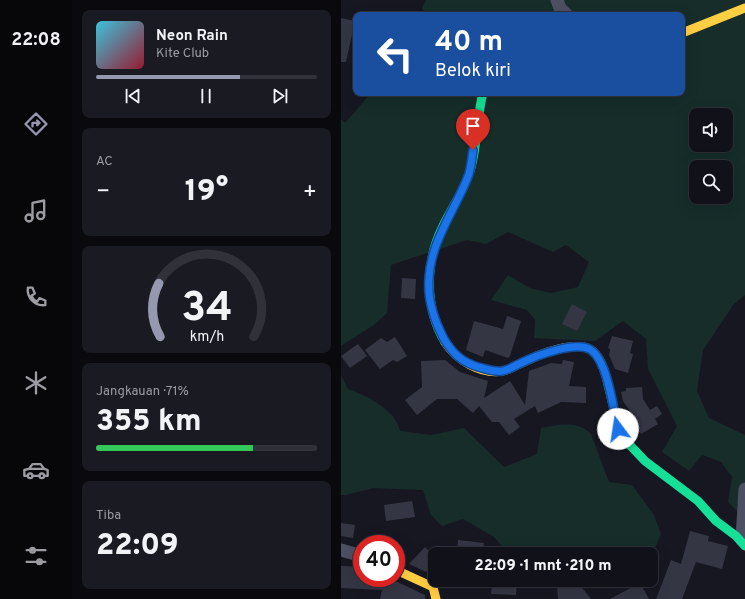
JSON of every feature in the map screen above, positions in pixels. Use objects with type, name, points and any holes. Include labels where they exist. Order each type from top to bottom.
[{"type":"street","points":[[557,0],[565,12]]},
{"type":"street","points":[[685,32],[745,8]]},
{"type":"street","points":[[482,96],[476,124],[469,173],[431,258],[429,279],[430,306],[450,350],[467,363],[490,371],[501,371],[513,368],[521,363],[561,348],[589,348],[597,355],[609,388],[618,429],[629,448],[698,502],[719,523],[743,543]]},
{"type":"street","points":[[743,543],[745,489]]},
{"type":"street","points":[[341,550],[353,553]]},
{"type":"street","points":[[405,574],[433,587],[435,590],[436,599]]},
{"type":"green space","points":[[426,0],[745,0],[745,295],[734,304],[703,350],[697,391],[709,418],[745,435],[745,519],[728,502],[732,477],[721,462],[702,455],[689,471],[662,452],[677,426],[648,369],[646,339],[623,321],[595,341],[534,338],[535,320],[527,310],[491,300],[508,275],[530,288],[551,293],[578,287],[589,262],[566,245],[553,252],[508,232],[486,244],[467,240],[391,265],[387,313],[374,325],[341,346],[341,119],[345,123],[368,96],[685,96],[685,12],[425,12],[422,8]]},
{"type":"green space","points":[[341,375],[348,389],[372,400],[387,411],[398,424],[400,431],[431,435],[464,428],[504,467],[537,454],[541,428],[567,425],[580,427],[591,434],[609,482],[632,485],[654,515],[661,534],[656,547],[503,547],[494,537],[463,519],[442,526],[431,515],[423,490],[373,488],[341,495]]},
{"type":"building","points":[[341,18],[353,21],[353,30],[346,62],[341,62]]},
{"type":"building","points":[[402,278],[416,279],[415,299],[401,298]]},
{"type":"building","points":[[572,304],[587,312],[577,331],[562,324]]},
{"type":"building","points":[[507,316],[521,321],[510,356],[508,358],[485,350],[483,357],[466,350],[474,321],[503,329]]},
{"type":"building","points":[[612,336],[633,341],[630,353],[633,354],[628,373],[615,369],[609,355],[610,349],[608,348]]},
{"type":"building","points":[[395,337],[407,356],[397,362],[393,360],[380,369],[365,350],[381,338],[387,342]]},
{"type":"building","points":[[358,344],[367,356],[350,368],[341,356]]},
{"type":"building","points":[[445,360],[460,372],[488,381],[484,398],[510,381],[525,405],[529,371],[551,363],[562,364],[563,360],[574,362],[569,386],[586,387],[586,403],[561,402],[538,413],[535,406],[514,419],[520,427],[509,435],[499,422],[492,422],[479,406],[473,413],[457,399],[437,399],[417,415],[405,400],[422,387],[421,361]]},
{"type":"building","points":[[642,387],[643,399],[650,410],[657,406],[662,414],[655,419],[658,424],[641,434],[638,430],[635,432],[630,422],[635,419],[623,401],[621,392],[626,391],[626,388]]},
{"type":"building","points":[[412,501],[415,517],[386,521],[384,505]]},
{"type":"building","points":[[341,523],[355,525],[353,538],[341,536]]},
{"type":"building","points":[[690,531],[709,536],[708,541],[728,546],[722,569],[696,562],[682,599],[656,599],[671,560],[681,564]]},
{"type":"building","points":[[458,540],[484,543],[484,547],[458,547]]},
{"type":"building","points":[[425,547],[428,550],[428,570],[426,572],[409,564]]},
{"type":"building","points":[[341,566],[353,567],[353,587],[405,587],[405,586],[425,595],[425,599],[380,599],[382,590],[341,588]]},
{"type":"building","points":[[492,587],[517,587],[516,595],[491,594]]},
{"type":"building","points":[[557,587],[581,587],[591,599],[558,599]]},
{"type":"building","points":[[632,587],[642,587],[649,599],[610,599]]},
{"type":"traffic: fast","points":[[445,342],[433,314],[430,299],[430,269],[437,240],[469,174],[474,154],[482,96]]},
{"type":"traffic: fast","points":[[606,376],[617,422],[627,442],[645,461],[698,501],[716,521],[736,536],[745,546]]},
{"type":"traffic: slow","points":[[685,32],[745,8]]},
{"type":"traffic: slow","points":[[445,342],[456,355],[470,365],[486,371],[495,372],[506,370],[558,349],[568,347],[584,347],[591,350],[596,355],[606,376]]},
{"type":"traffic: slow","points":[[405,574],[433,587],[436,599]]},
{"type":"route","points":[[473,150],[469,173],[436,243],[431,258],[429,279],[430,306],[450,350],[467,363],[490,371],[501,371],[513,368],[521,363],[546,355],[561,348],[589,348],[597,355],[604,372],[618,429]]}]
